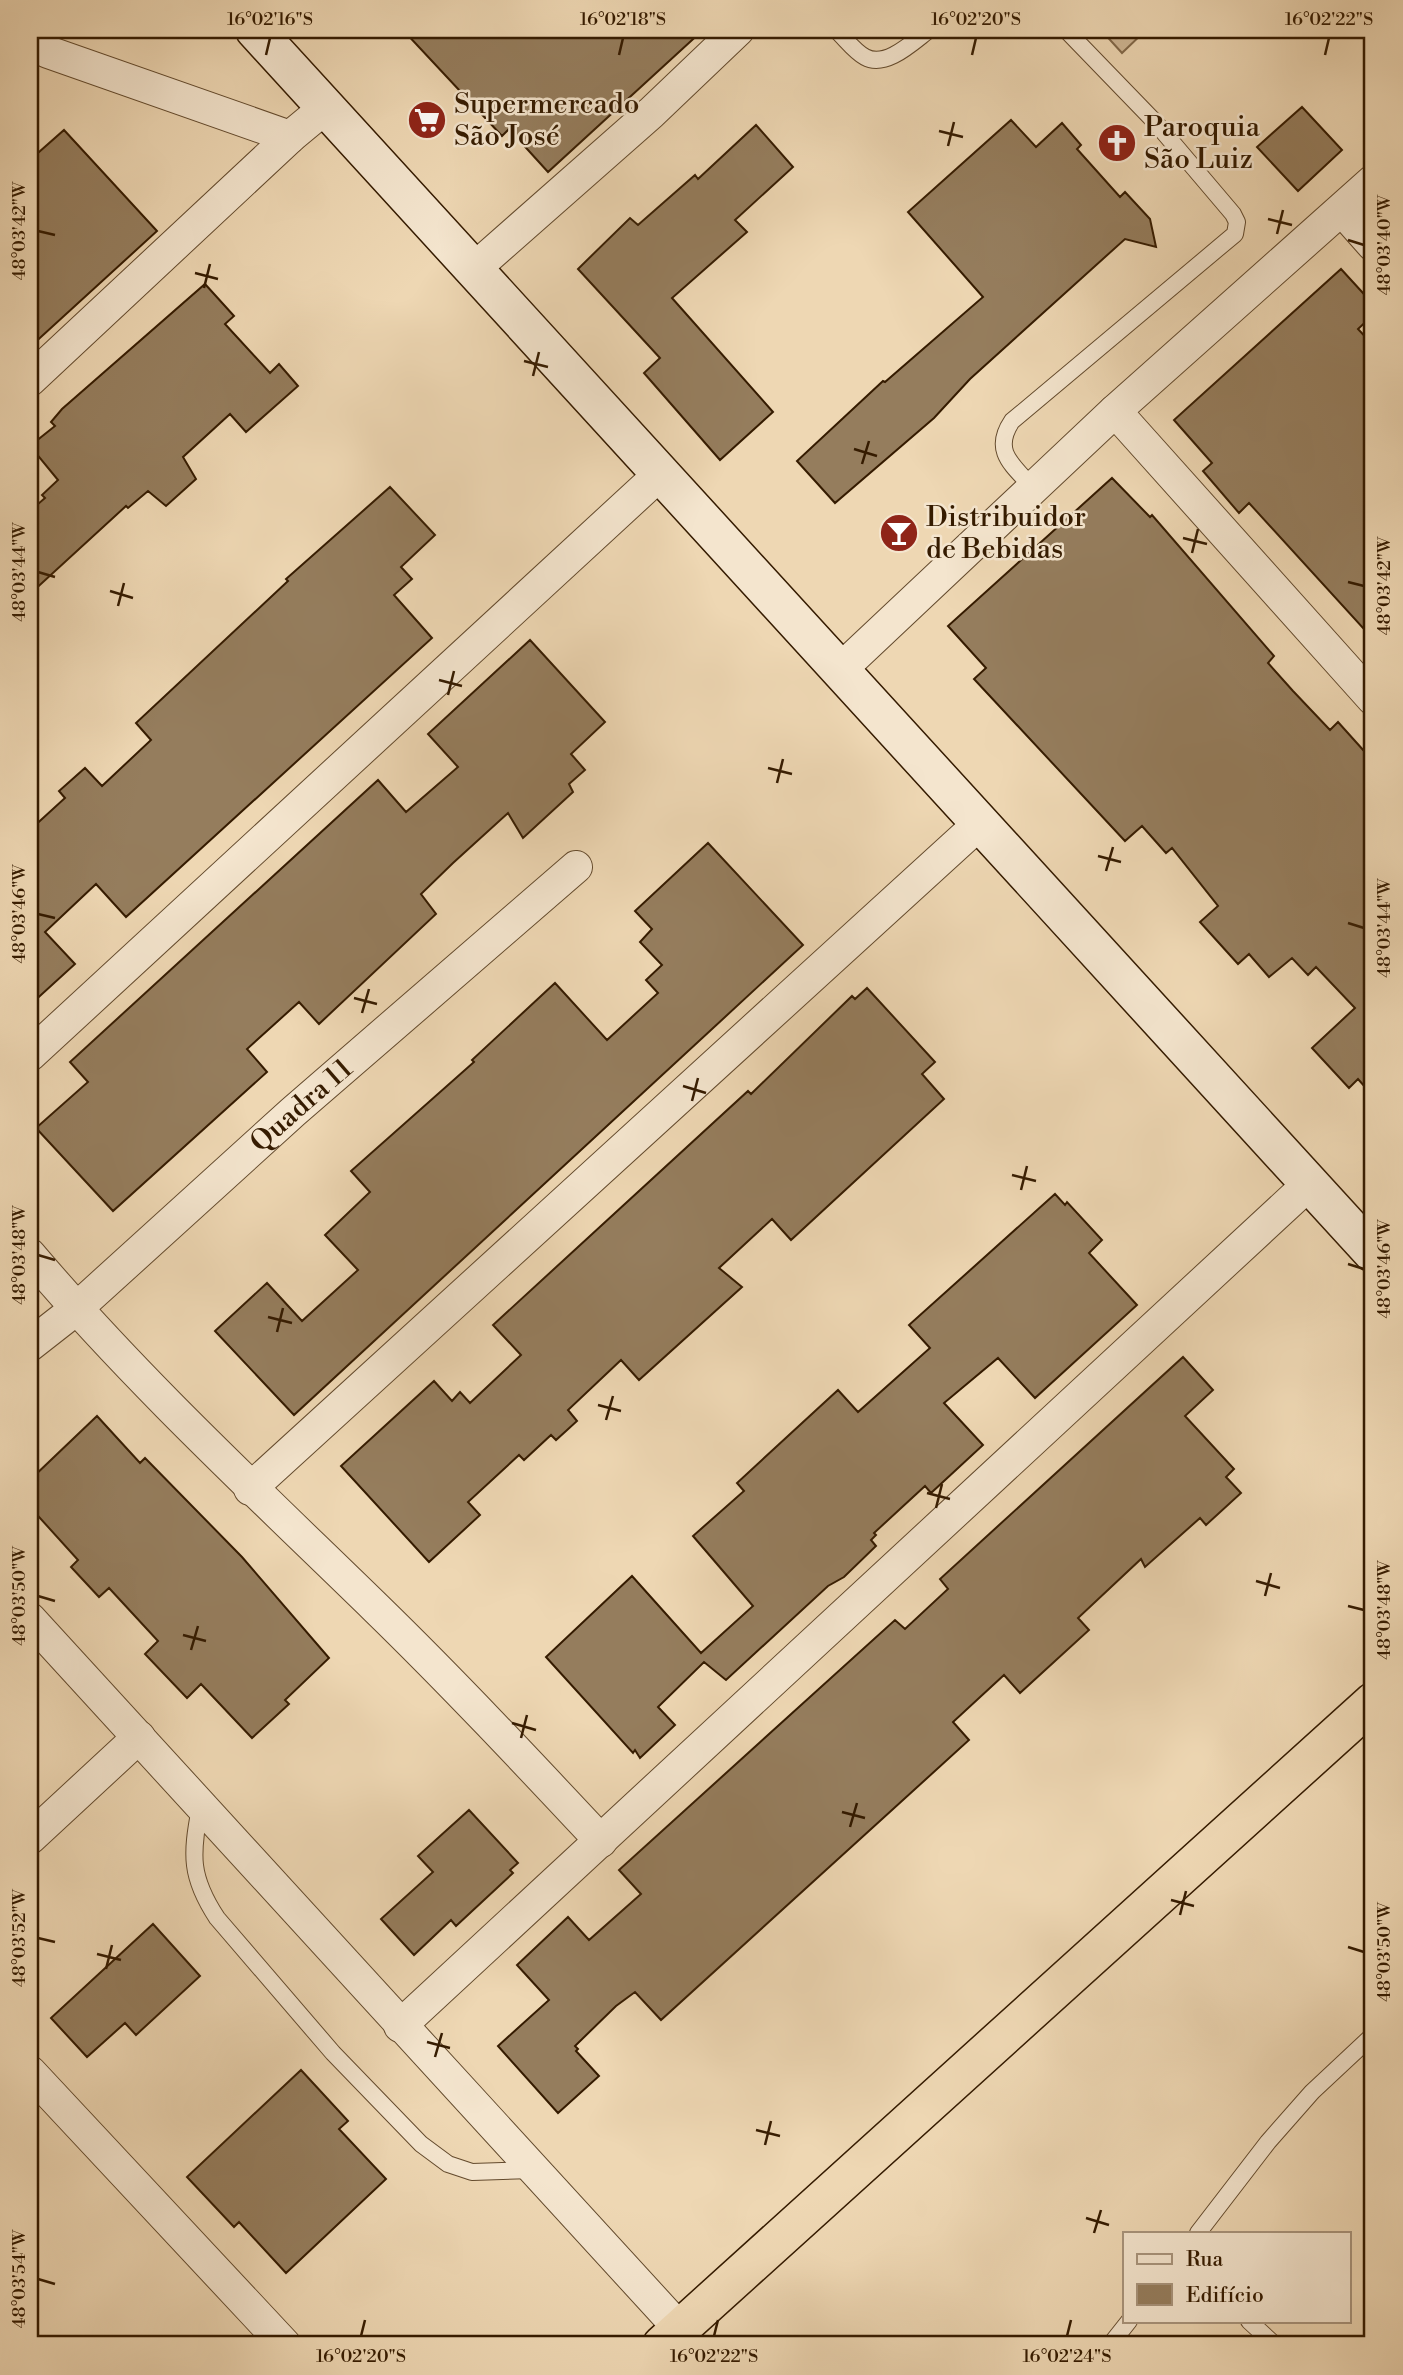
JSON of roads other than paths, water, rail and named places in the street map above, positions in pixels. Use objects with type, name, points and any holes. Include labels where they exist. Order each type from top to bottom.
[{"type":"highway","points":[[671,2337],[1373,1702]]},
{"type":"street","points":[[255,30],[1373,1253]]},
{"type":"street","points":[[474,269],[651,113],[738,30]]},
{"type":"street","points":[[39,50],[290,137]]},
{"type":"street","points":[[30,380],[290,137],[326,108]]},
{"type":"street","points":[[840,670],[1115,411],[1373,181]]},
{"type":"street","points":[[1342,210],[1373,245]]},
{"type":"street","points":[[1115,411],[1373,699]]},
{"type":"street","points":[[30,1055],[659,475]]},
{"type":"street","points":[[250,1489],[979,824]]},
{"type":"street","name":"Quadra 11","points":[[30,1345],[76,1309],[293,1112],[576,867]]},
{"type":"street","points":[[400,2026],[1310,1182]]},
{"type":"street","points":[[30,1255],[76,1309],[250,1489],[385,1617],[601,1840]]},
{"type":"street","points":[[30,1619],[532,2170],[671,2337]]},
{"type":"street","points":[[30,1838],[139,1737]]},
{"type":"street","points":[[30,2072],[285,2345]]},
{"type":"lane","points":[[836,30],[866,58],[877,60],[892,56],[929,30]]},
{"type":"lane","points":[[1034,489],[1004,453],[1002,435],[1012,421],[1236,234],[1237,222],[1155,122],[1066,30]]},
{"type":"lane","points":[[200,1808],[193,1870],[201,1894],[217,1918],[333,2053],[421,2144],[447,2164],[472,2172],[532,2170]]},
{"type":"lane","points":[[1199,2232],[1268,2142],[1312,2092],[1373,2035]]},
{"type":"lane","points":[[1110,2345],[1128,2322]]},
{"type":"lane","points":[[1250,2322],[1275,2345]]},
{"type":"place","name":"Supermercado São José","points":[[427,120]]},
{"type":"place","name":"Paroquia São Luiz","points":[[1117,143]]},
{"type":"place","name":"Distribuidor de Bebidas","points":[[899,533]]}]
